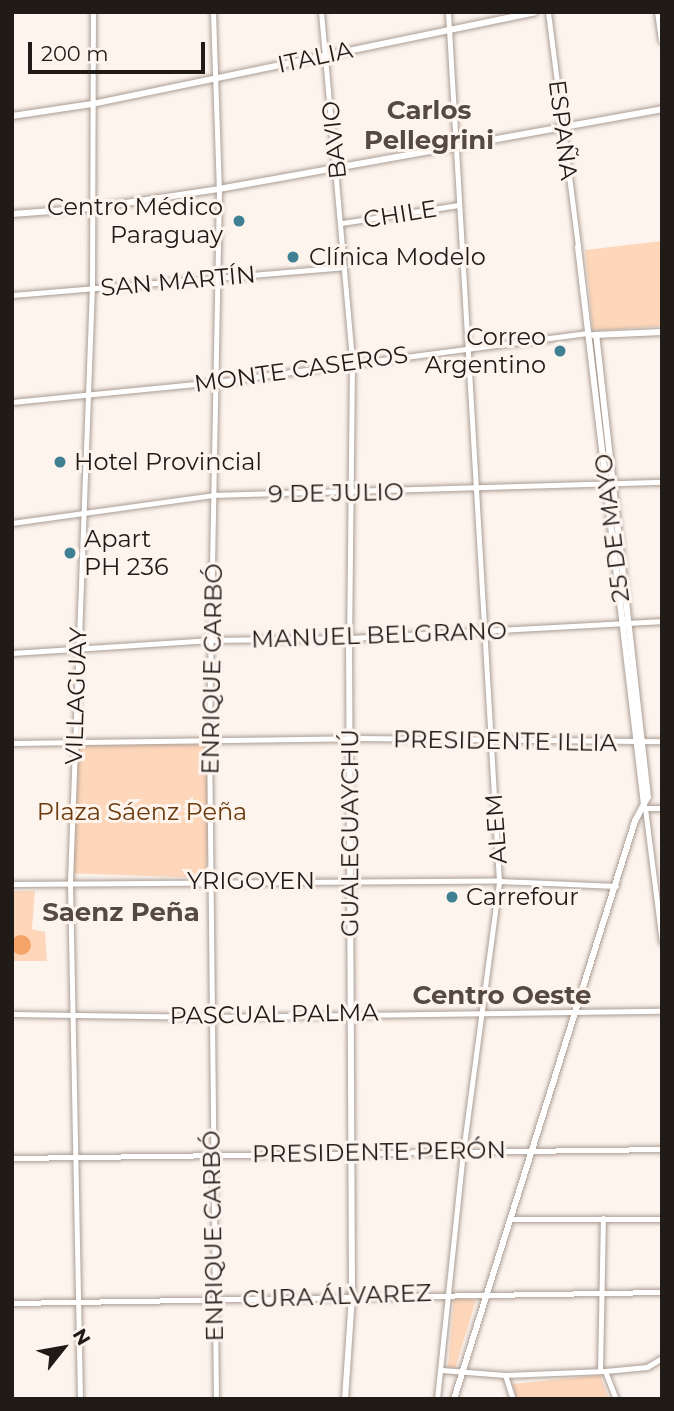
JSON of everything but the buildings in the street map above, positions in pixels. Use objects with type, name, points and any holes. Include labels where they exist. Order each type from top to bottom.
[{"type":"street","name":"VILLAGUAY","points":[[80,1399],[75,1304],[70,881],[92,288],[93,12]]},
{"type":"street","name":"ENRIQUE CARBÓ","points":[[213,12],[219,189],[210,741],[212,1300],[216,1399]]},
{"type":"street","name":"BAVIO","points":[[321,12],[344,267]]},
{"type":"street","name":"ALEM","points":[[437,1399],[451,1293],[463,1152],[499,881],[482,632],[468,346],[460,256],[449,12]]},
{"type":"street","name":"ITALIA","points":[[12,116],[92,104],[535,12]]},
{"type":"street","name":"ESPAÑA","points":[[548,12],[578,247]]},
{"type":"street","points":[[657,12],[662,41]]},
{"type":"street","points":[[12,214],[92,208],[219,189],[662,110]]},
{"type":"street","name":"CHILE","points":[[342,223],[458,205]]},
{"type":"street","name":"25 DE MAYO","points":[[578,247],[592,334],[662,942]]},
{"type":"street","name":"SAN MARTÍN","points":[[12,295],[216,275],[344,267]]},
{"type":"street","name":"GUALEGUAYCHÚ","points":[[344,267],[352,362],[349,638],[352,1296],[345,1399]]},
{"type":"street","points":[[592,334],[662,332]]},
{"type":"street","name":"MONTE CASEROS","points":[[12,402],[216,382],[468,346],[592,334]]},
{"type":"street","name":"9 DE JULIO","points":[[12,523],[214,495],[662,482]]},
{"type":"street","name":"MANUEL BELGRANO","points":[[12,653],[212,640],[349,638],[662,621]]},
{"type":"street","name":"PRESIDENTE ILLIA","points":[[12,743],[74,745],[349,739],[641,743],[662,741]]},
{"type":"street","points":[[454,1399],[535,1148],[635,821],[645,808],[662,808]]},
{"type":"street","name":"YRIGOYEN","points":[[12,884],[70,881],[351,880],[499,881],[616,886]]},
{"type":"street","name":"PASCUAL PALMA","points":[[12,1014],[210,1017],[351,1012],[481,1015],[578,1010],[662,1011]]},
{"type":"street","name":"PRESIDENTE PERÓN","points":[[12,1158],[463,1152],[535,1148],[662,1149]]},
{"type":"street","points":[[603,1218],[602,1371],[617,1399]]},
{"type":"street","points":[[512,1219],[662,1219]]},
{"type":"street","name":"CURA ÁLVAREZ","points":[[12,1303],[75,1304],[451,1293],[662,1292]]},
{"type":"street","points":[[442,1370],[462,1374],[505,1375],[602,1371],[647,1367],[662,1358]]},
{"type":"street","points":[[505,1375],[513,1399]]},
{"type":"green space","points":[[662,241],[662,326],[593,331],[585,250]]},
{"type":"green space","name":"Plaza Sáenz Peña","points":[[76,740],[211,745],[206,878],[71,873]]},
{"type":"green space","points":[[12,891],[35,891],[32,929],[45,932],[47,961],[12,961]]},
{"type":"green space","points":[[454,1298],[476,1300],[455,1369],[448,1367]]},
{"type":"green space","points":[[600,1375],[609,1399],[517,1399],[512,1384]]},
{"type":"shaded area","points":[[21,935],[28,938],[31,945],[28,952],[21,955],[14,952],[11,945],[14,938]]},
{"type":"place","name":"Centro Médico Paraguay","points":[[239,221]]},
{"type":"place","name":"Clínica Modelo","points":[[293,257]]},
{"type":"place","name":"Correo Argentino","points":[[560,351]]},
{"type":"place","name":"Hotel Provincial","points":[[60,462]]},
{"type":"place","name":"Apart PH 236","points":[[70,553]]},
{"type":"place","name":"Carrefour","points":[[452,897]]},
{"type":"district","name":"Carlos Pellegrini","points":[[429,126]]},
{"type":"district","name":"Saenz Peña","points":[[121,913]]},
{"type":"district","name":"Centro Oeste","points":[[502,996]]}]
